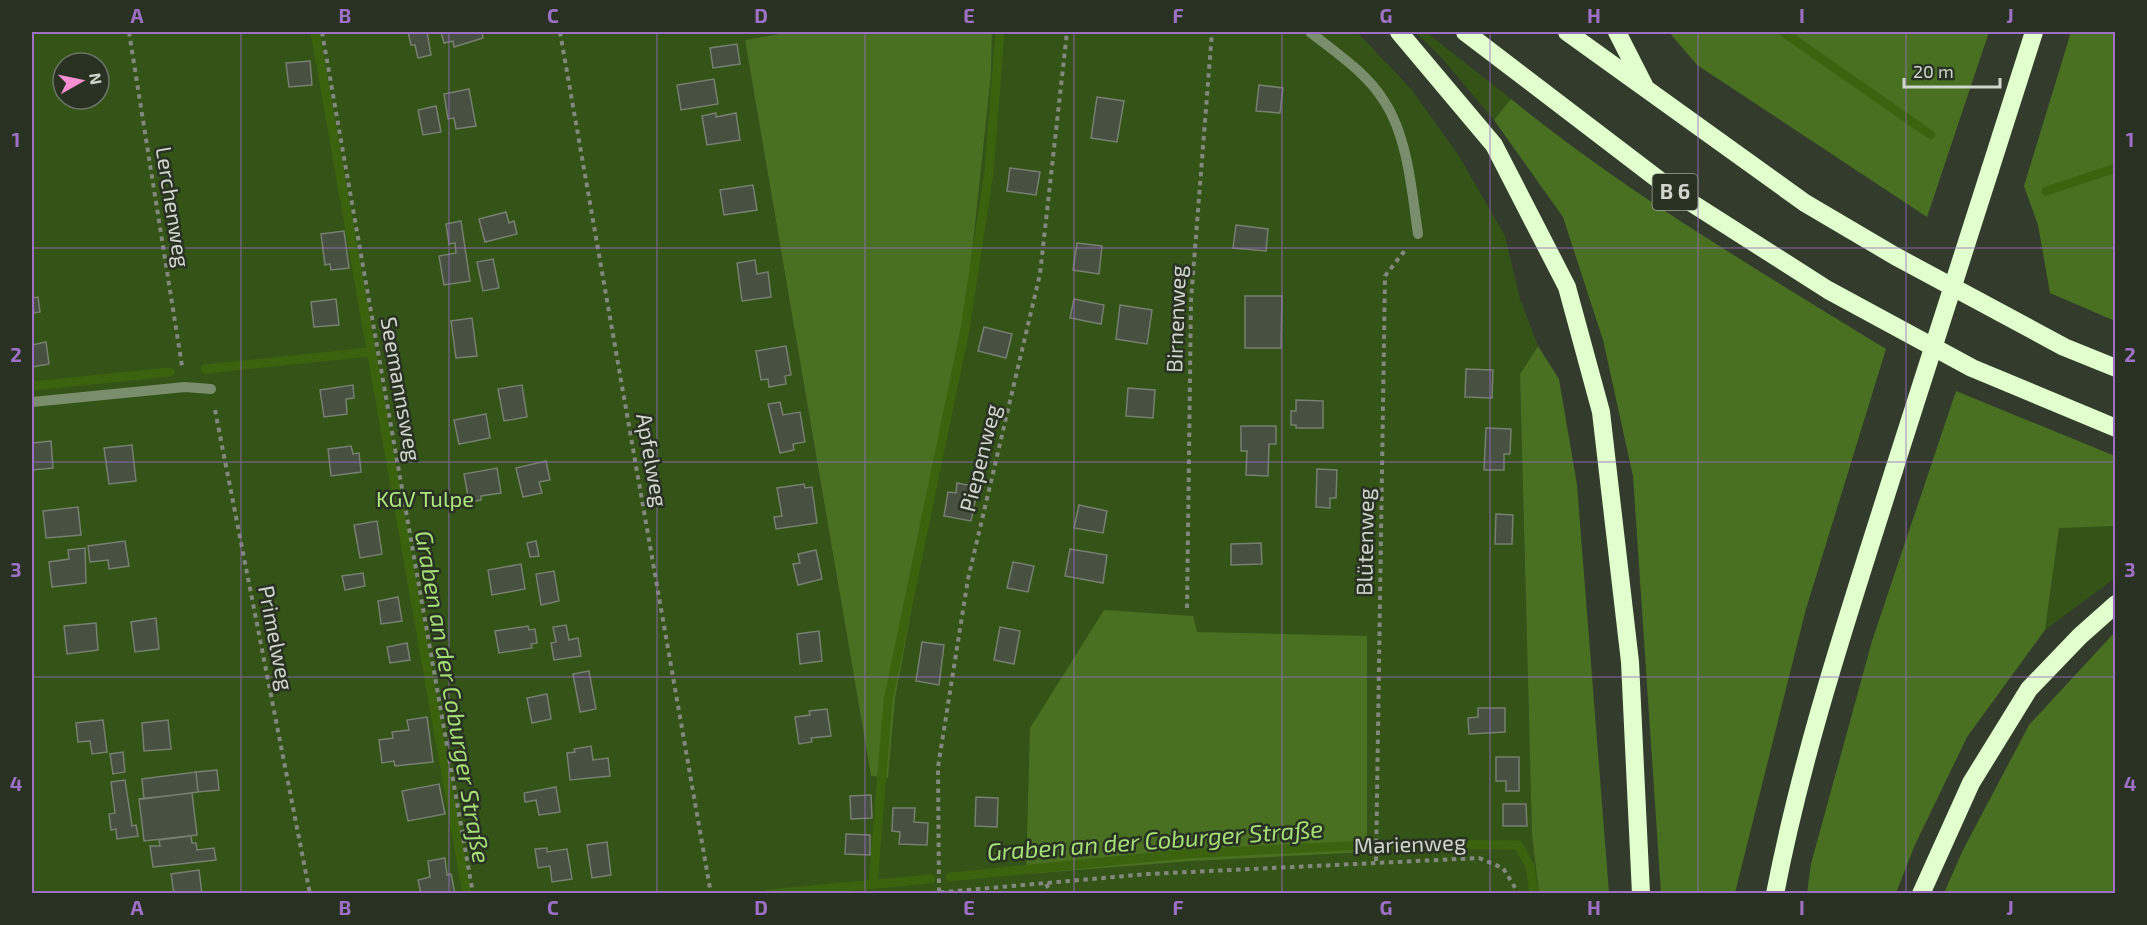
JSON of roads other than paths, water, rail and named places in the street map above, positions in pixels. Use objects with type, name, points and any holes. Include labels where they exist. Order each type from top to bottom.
[{"type":"highway","points":[[1399,32],[1494,145],[1567,287],[1601,412],[1629,662],[1641,894]]},
{"type":"highway","name":"B 6","points":[[1465,32],[1676,193],[1828,290],[1972,368],[2115,428]]},
{"type":"highway","points":[[1567,32],[1805,203],[1895,256],[2064,346],[2115,368]]},
{"type":"highway","points":[[1617,32],[1646,90]]},
{"type":"highway","points":[[1775,894],[1786,838],[1820,707],[2034,32]]},
{"type":"highway","points":[[1921,894],[1971,783],[2029,689],[2080,636],[2115,604]]},
{"type":"street","points":[[1310,32],[1361,74],[1385,101],[1406,156],[1418,234]]},
{"type":"street","points":[[32,402],[185,387],[211,389]]},
{"type":"waterway","name":"Graben an der Coburger Straße","points":[[315,32],[467,894]]},
{"type":"waterway","points":[[873,884],[888,701],[965,329],[989,172],[1000,32]]},
{"type":"waterway","points":[[1783,32],[1931,135]]},
{"type":"waterway","points":[[2046,191],[2116,168]]},
{"type":"waterway","name":"Graben an der Coburger Straße","points":[[205,369],[370,352]]},
{"type":"waterway","name":"Graben an der Coburger Straße","points":[[32,386],[170,372]]},
{"type":"waterway","name":"Graben an der Coburger Straße","points":[[1391,844],[1518,845],[1530,866],[1534,894]]},
{"type":"waterway","name":"Graben an der Coburger Straße","points":[[950,877],[1184,854],[1363,845]]},
{"type":"waterway","name":"Graben an der Coburger Straße","points":[[768,894],[931,879]]},
{"type":"park label","name":"KGV Tulpe","points":[[425,499]]}]
